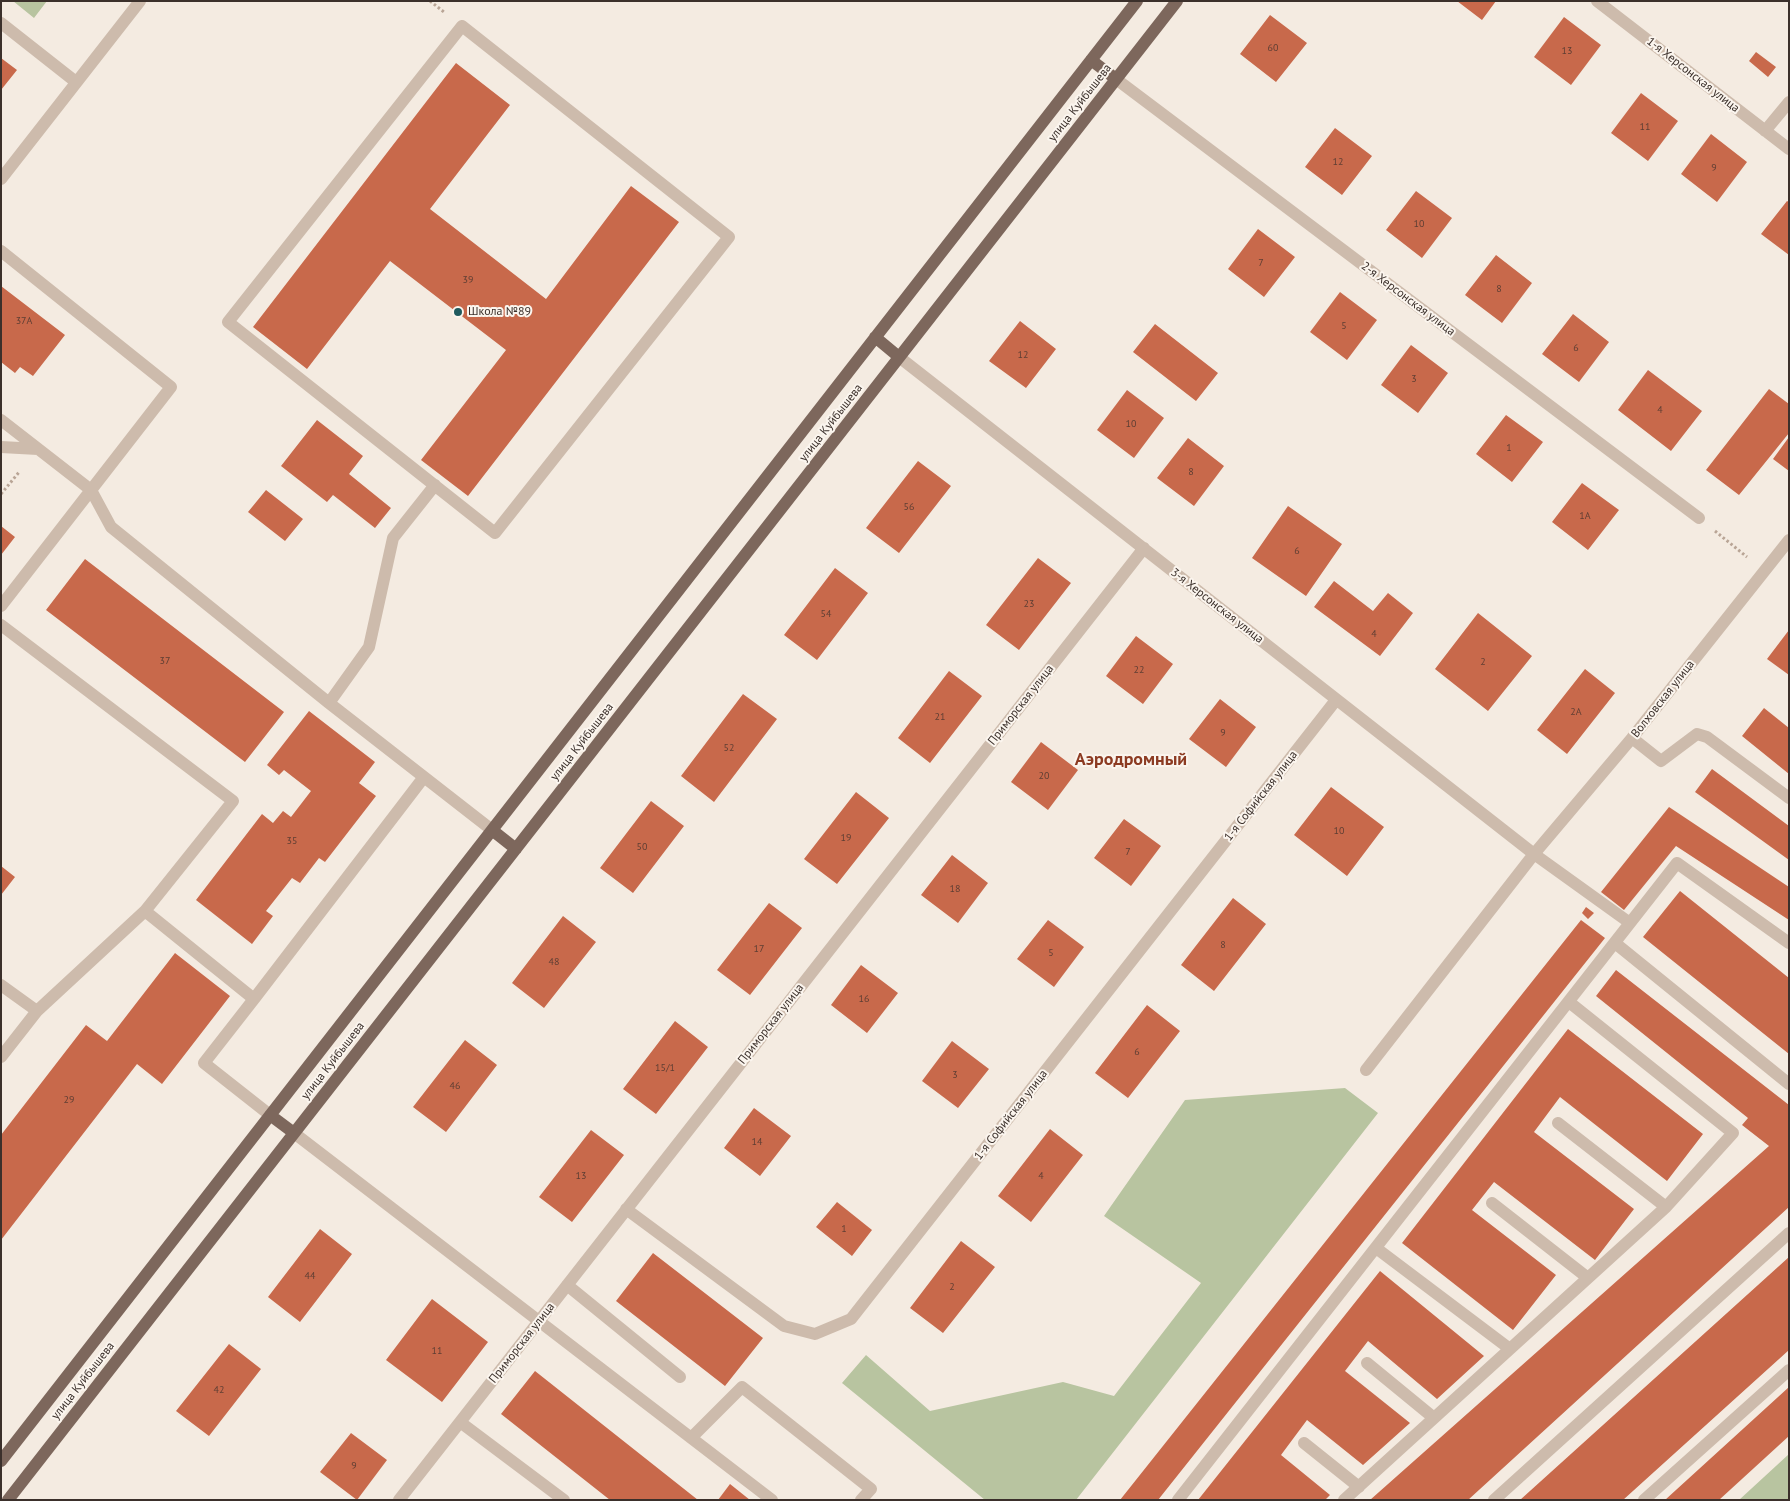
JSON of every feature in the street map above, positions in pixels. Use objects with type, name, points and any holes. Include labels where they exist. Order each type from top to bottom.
[{"type":"main road","name":"улица Куйбышева","points":[[1,1461],[1137,1]]},
{"type":"main road","name":"улица Куйбышева","points":[[8,1500],[1177,1]]},
{"type":"main road","points":[[1091,60],[1116,79]]},
{"type":"main road","points":[[875,337],[899,358]]},
{"type":"main road","points":[[492,830],[516,849]]},
{"type":"main road","points":[[270,1115],[294,1133]]},
{"type":"street","points":[[1,179],[140,1]]},
{"type":"street","name":"1-я Херсонская улица","points":[[1597,1],[1789,149]]},
{"type":"street","points":[[1,23],[76,82]]},
{"type":"street","points":[[462,26],[729,237],[495,533],[435,485],[228,322],[462,26]]},
{"type":"street","name":"2-я Херсонская улица","points":[[1116,79],[1699,518]]},
{"type":"street","points":[[1765,131],[1789,102]]},
{"type":"street","points":[[1,251],[172,387],[1,606]]},
{"type":"street","name":"3-я Херсонская улица","points":[[899,358],[1534,854],[1630,923]]},
{"type":"street","points":[[1,420],[91,490],[111,527],[329,704],[492,830]]},
{"type":"street","points":[[1,447],[38,449]]},
{"type":"street","points":[[329,704],[369,647],[393,538],[435,485]]},
{"type":"street","name":"Волховская улица","points":[[1366,1070],[1534,854],[1632,738],[1789,540]]},
{"type":"street","name":"Приморская улица","points":[[399,1500],[1144,548]]},
{"type":"street","points":[[1,625],[233,801],[145,911],[37,1011],[1,1057]]},
{"type":"street","name":"1-я Софийская улица","points":[[626,1209],[784,1326],[815,1334],[851,1319],[1336,700]]},
{"type":"street","points":[[1632,738],[1661,761],[1697,734],[1707,737],[1789,798]]},
{"type":"street","points":[[270,1115],[204,1063],[424,777]]},
{"type":"street","points":[[1178,1500],[1677,863],[1789,943]]},
{"type":"street","points":[[145,911],[254,999]]},
{"type":"street","points":[[1615,943],[1789,1084]]},
{"type":"street","points":[[1,985],[37,1011]]},
{"type":"street","points":[[1344,1500],[1666,1207],[1733,1133],[1569,1002]]},
{"type":"street","points":[[1558,1123],[1666,1207]]},
{"type":"street","points":[[294,1133],[772,1500]]},
{"type":"street","points":[[1492,1202],[1588,1278]]},
{"type":"street","points":[[1494,1500],[1789,1233]]},
{"type":"street","points":[[1376,1248],[1510,1349]]},
{"type":"street","points":[[566,1286],[680,1377]]},
{"type":"street","points":[[1367,1363],[1434,1418]]},
{"type":"street","points":[[1644,1500],[1789,1370]]},
{"type":"street","points":[[691,1438],[742,1387],[871,1489],[861,1500]]},
{"type":"street","points":[[460,1422],[564,1500]]},
{"type":"street","points":[[1304,1443],[1359,1487]]},
{"type":"path","points":[[1699,518],[1764,571]]},
{"type":"green space","points":[[13,1],[47,1],[34,18]]},
{"type":"green space","points":[[1345,1088],[1378,1113],[1076,1500],[985,1500],[842,1383],[866,1355],[930,1411],[1063,1382],[1114,1396],[1201,1283],[1104,1216],[1185,1100]]},
{"type":"green space","points":[[1789,1454],[1789,1500],[1739,1500]]},
{"type":"building","points":[[1457,1],[1496,1],[1482,20]]},
{"type":"building","points":[[1270,15],[1307,43],[1276,82],[1240,54]]},
{"type":"building","points":[[1564,17],[1601,45],[1571,85],[1534,57]]},
{"type":"building","points":[[1756,52],[1776,67],[1768,77],[1749,61]]},
{"type":"building","points":[[1,58],[17,70],[1,90]]},
{"type":"building","points":[[456,63],[510,105],[430,209],[546,299],[631,186],[679,222],[468,496],[421,460],[506,350],[390,261],[307,369],[253,327]]},
{"type":"building","points":[[1641,93],[1678,121],[1648,161],[1611,133]]},
{"type":"building","points":[[1335,128],[1372,156],[1342,195],[1305,167]]},
{"type":"building","points":[[1711,134],[1747,162],[1717,202],[1681,174]]},
{"type":"building","points":[[1416,191],[1452,218],[1422,258],[1386,230]]},
{"type":"building","points":[[1787,201],[1789,202],[1789,255],[1761,234]]},
{"type":"building","points":[[1258,229],[1295,257],[1264,297],[1228,269]]},
{"type":"building","points":[[1496,255],[1532,283],[1502,323],[1465,295]]},
{"type":"building","points":[[1,286],[65,335],[33,376],[20,367],[15,373],[1,362]]},
{"type":"building","points":[[1340,292],[1377,320],[1347,360],[1310,332]]},
{"type":"building","points":[[1573,314],[1609,342],[1579,382],[1542,354]]},
{"type":"building","points":[[1020,321],[1056,349],[1026,388],[989,361]]},
{"type":"building","points":[[1155,324],[1218,373],[1196,401],[1133,352]]},
{"type":"building","points":[[1411,345],[1448,373],[1418,413],[1381,385]]},
{"type":"building","points":[[1648,370],[1702,411],[1671,451],[1618,410]]},
{"type":"building","points":[[1769,389],[1789,404],[1789,433],[1739,495],[1706,470]]},
{"type":"building","points":[[1127,390],[1164,418],[1134,458],[1097,430]]},
{"type":"building","points":[[1506,415],[1543,442],[1512,482],[1476,454]]},
{"type":"building","points":[[317,420],[363,456],[349,474],[391,508],[375,528],[333,495],[327,502],[281,466]]},
{"type":"building","points":[[1789,437],[1789,471],[1773,459]]},
{"type":"building","points":[[1188,438],[1224,466],[1194,506],[1157,478]]},
{"type":"building","points":[[918,461],[951,486],[899,553],[866,528]]},
{"type":"building","points":[[1582,483],[1619,510],[1588,550],[1552,522]]},
{"type":"building","points":[[266,490],[303,519],[285,541],[248,512]]},
{"type":"building","points":[[1288,506],[1342,544],[1306,596],[1252,558]]},
{"type":"building","points":[[1,526],[15,537],[1,555]]},
{"type":"building","points":[[1038,558],[1071,583],[1019,650],[986,625]]},
{"type":"building","points":[[85,559],[284,712],[245,762],[46,610]]},
{"type":"building","points":[[835,568],[868,593],[817,660],[784,635]]},
{"type":"building","points":[[1334,581],[1373,611],[1388,593],[1413,613],[1380,656],[1314,607]]},
{"type":"building","points":[[1478,613],[1532,656],[1488,711],[1435,669]]},
{"type":"building","points":[[1789,630],[1789,675],[1767,659]]},
{"type":"building","points":[[1136,636],[1173,664],[1143,704],[1106,676]]},
{"type":"building","points":[[1585,669],[1615,693],[1567,754],[1537,730]]},
{"type":"building","points":[[949,671],[982,696],[930,763],[898,738]]},
{"type":"building","points":[[743,694],[777,719],[714,802],[681,776]]},
{"type":"building","points":[[1220,699],[1256,727],[1226,767],[1189,739]]},
{"type":"building","points":[[1764,708],[1789,728],[1789,774],[1742,736]]},
{"type":"building","points":[[309,711],[375,762],[359,783],[376,796],[325,862],[319,858],[300,883],[292,878],[266,911],[273,916],[252,944],[196,900],[262,814],[273,823],[283,811],[291,817],[311,791],[284,770],[279,775],[267,765]]},
{"type":"building","points":[[1041,742],[1078,770],[1048,810],[1011,782]]},
{"type":"building","points":[[1712,769],[1789,826],[1789,860],[1695,792]]},
{"type":"building","points":[[1331,787],[1384,827],[1347,876],[1294,835]]},
{"type":"building","points":[[856,792],[889,818],[837,884],[804,859]]},
{"type":"building","points":[[651,801],[684,826],[633,893],[600,868]]},
{"type":"building","points":[[1669,807],[1789,887],[1789,920],[1676,846],[1624,910],[1601,892]]},
{"type":"building","points":[[1124,819],[1161,846],[1131,886],[1094,858]]},
{"type":"building","points":[[952,855],[988,883],[958,923],[921,895]]},
{"type":"building","points":[[1,866],[15,877],[1,895]]},
{"type":"building","points":[[1680,891],[1789,978],[1789,1054],[1643,937]]},
{"type":"building","points":[[1233,898],[1266,924],[1214,991],[1181,965]]},
{"type":"building","points":[[769,903],[802,928],[750,995],[717,970]]},
{"type":"building","points":[[1586,907],[1594,913],[1588,919],[1582,913]]},
{"type":"building","points":[[563,916],[596,942],[544,1008],[512,983]]},
{"type":"building","points":[[1048,920],[1084,947],[1054,987],[1017,959]]},
{"type":"building","points":[[1581,920],[1605,938],[1158,1500],[1120,1500]]},
{"type":"building","points":[[175,953],[230,996],[162,1084],[137,1064],[1,1240],[1,1135],[86,1025],[107,1041]]},
{"type":"building","points":[[861,965],[898,993],[867,1033],[831,1005]]},
{"type":"building","points":[[1616,970],[1789,1105],[1789,1207],[1468,1500],[1370,1500],[1769,1146],[1742,1125],[1748,1118],[1596,996]]},
{"type":"building","points":[[1147,1005],[1180,1031],[1128,1098],[1095,1073]]},
{"type":"building","points":[[675,1021],[708,1047],[656,1114],[623,1089]]},
{"type":"building","points":[[1568,1029],[1703,1134],[1667,1181],[1560,1097],[1534,1132],[1634,1209],[1595,1260],[1494,1182],[1472,1210],[1556,1275],[1513,1330],[1402,1243]]},
{"type":"building","points":[[465,1040],[497,1065],[446,1132],[413,1107]]},
{"type":"building","points":[[952,1041],[989,1069],[958,1108],[922,1081]]},
{"type":"building","points":[[754,1108],[791,1136],[760,1176],[724,1148]]},
{"type":"building","points":[[1050,1129],[1083,1155],[1031,1222],[998,1196]]},
{"type":"building","points":[[591,1130],[624,1155],[572,1222],[539,1197]]},
{"type":"building","points":[[837,1202],[872,1230],[852,1256],[816,1227]]},
{"type":"building","points":[[320,1229],[352,1254],[300,1322],[268,1297]]},
{"type":"building","points":[[961,1241],[995,1267],[943,1333],[910,1308]]},
{"type":"building","points":[[653,1253],[763,1338],[725,1386],[616,1301]]},
{"type":"building","points":[[1789,1257],[1789,1350],[1623,1500],[1520,1500]]},
{"type":"building","points":[[1380,1271],[1484,1356],[1437,1399],[1368,1341],[1345,1371],[1410,1423],[1363,1465],[1307,1420],[1281,1455],[1330,1495],[1325,1500],[1198,1500]]},
{"type":"building","points":[[432,1299],[488,1342],[442,1402],[386,1360]]},
{"type":"building","points":[[229,1344],[261,1369],[209,1436],[176,1411]]},
{"type":"building","points":[[535,1371],[698,1500],[610,1500],[501,1414]]},
{"type":"building","points":[[1789,1387],[1789,1436],[1719,1500],[1665,1500]]},
{"type":"building","points":[[351,1433],[387,1460],[357,1500],[320,1472]]},
{"type":"building","points":[[730,1484],[750,1500],[718,1500]]},
{"type":"place","name":"Школа №89","points":[[458,312]]},
{"type":"district","name":"Аэродромный","points":[[1131,760]]}]
